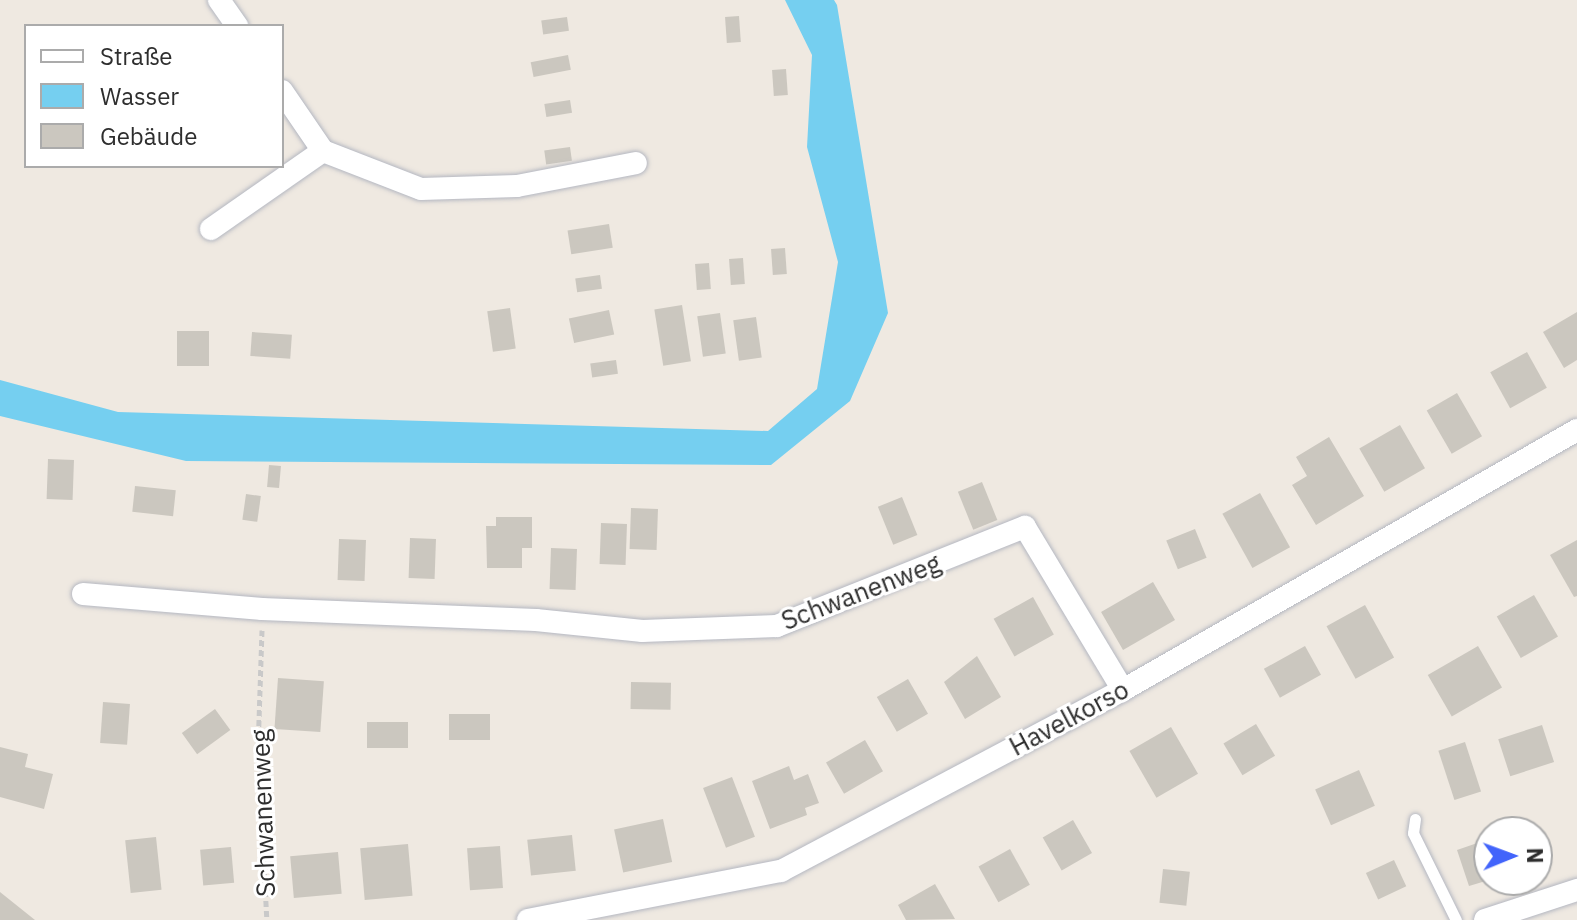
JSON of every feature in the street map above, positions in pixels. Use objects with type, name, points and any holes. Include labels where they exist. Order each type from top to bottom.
[{"type":"street","points":[[219,0],[236,24]]},
{"type":"street","points":[[284,94],[323,151],[421,189],[517,186],[636,163]]},
{"type":"street","points":[[211,229],[323,151]]},
{"type":"street","name":"Havelkorso","points":[[528,920],[781,871],[1123,690],[1577,430]]},
{"type":"street","name":"Schwanenweg","points":[[83,594],[262,609],[536,620],[642,631],[777,626],[1025,527],[1123,690]]},
{"type":"street","points":[[1485,920],[1577,890]]},
{"type":"lane","points":[[1415,819],[1413,833],[1456,920]]},
{"type":"path","name":"Schwanenweg","points":[[262,609],[258,751],[267,920]]},
{"type":"water","points":[[785,0],[834,0],[837,5],[888,313],[850,401],[771,465],[186,461],[0,416],[0,380],[118,412],[768,431],[817,389],[838,262],[807,147],[812,55]]},
{"type":"building","points":[[739,16],[741,42],[727,43],[725,17]]},
{"type":"building","points":[[567,17],[569,31],[543,34],[541,21]]},
{"type":"building","points":[[568,55],[571,70],[534,77],[531,62]]},
{"type":"building","points":[[786,69],[788,95],[774,96],[772,70]]},
{"type":"building","points":[[570,100],[572,113],[546,117],[544,104]]},
{"type":"building","points":[[570,147],[572,161],[546,164],[544,151]]},
{"type":"building","points":[[609,224],[613,248],[571,254],[568,231]]},
{"type":"building","points":[[785,248],[787,274],[773,275],[771,249]]},
{"type":"building","points":[[743,258],[745,284],[731,285],[729,259]]},
{"type":"building","points":[[709,263],[711,289],[697,290],[695,264]]},
{"type":"building","points":[[600,275],[602,289],[577,292],[575,278]]},
{"type":"building","points":[[682,305],[691,361],[663,366],[654,309]]},
{"type":"building","points":[[510,308],[516,349],[493,352],[487,311]]},
{"type":"building","points":[[609,310],[614,334],[574,343],[569,319]]},
{"type":"building","points":[[1577,312],[1577,360],[1564,368],[1543,332]]},
{"type":"building","points":[[720,313],[726,354],[703,357],[697,316]]},
{"type":"building","points":[[756,317],[762,358],[739,361],[733,320]]},
{"type":"building","points":[[177,331],[209,331],[209,366],[177,366]]},
{"type":"building","points":[[252,332],[292,335],[290,359],[250,356]]},
{"type":"building","points":[[1527,352],[1547,388],[1510,408],[1490,372]]},
{"type":"building","points":[[616,360],[618,374],[592,377],[590,364]]},
{"type":"building","points":[[1457,393],[1482,436],[1452,454],[1427,410]]},
{"type":"building","points":[[1400,425],[1425,468],[1384,492],[1359,448]]},
{"type":"building","points":[[1329,437],[1364,496],[1316,525],[1292,485],[1307,476],[1296,457]]},
{"type":"building","points":[[48,459],[74,460],[73,500],[47,499]]},
{"type":"building","points":[[269,465],[281,466],[279,488],[267,487]]},
{"type":"building","points":[[982,482],[997,520],[973,530],[958,492]]},
{"type":"building","points":[[135,486],[176,490],[173,516],[132,512]]},
{"type":"building","points":[[1260,493],[1290,547],[1252,568],[1222,514]]},
{"type":"building","points":[[246,494],[261,496],[257,522],[242,520]]},
{"type":"building","points":[[902,497],[917,535],[893,545],[878,507]]},
{"type":"building","points":[[631,508],[658,509],[657,550],[630,549]]},
{"type":"building","points":[[496,517],[532,517],[532,548],[522,548],[522,568],[487,568],[486,526],[496,526]]},
{"type":"building","points":[[601,523],[627,524],[626,565],[600,564]]},
{"type":"building","points":[[1195,529],[1207,558],[1178,569],[1166,541]]},
{"type":"building","points":[[410,538],[436,539],[435,579],[409,578]]},
{"type":"building","points":[[339,539],[366,540],[365,581],[338,580]]},
{"type":"building","points":[[1577,540],[1577,596],[1574,597],[1550,555]]},
{"type":"building","points":[[551,548],[577,549],[576,590],[550,589]]},
{"type":"building","points":[[1153,582],[1175,620],[1123,650],[1101,612]]},
{"type":"building","points":[[1534,595],[1558,637],[1521,658],[1497,616]]},
{"type":"building","points":[[1033,597],[1054,635],[1014,656],[994,619]]},
{"type":"building","points":[[1365,605],[1394,657],[1356,679],[1327,626]]},
{"type":"building","points":[[1305,646],[1321,675],[1280,698],[1264,669]]},
{"type":"building","points":[[1478,646],[1502,688],[1452,717],[1428,675]]},
{"type":"building","points":[[977,656],[1001,697],[965,719],[944,682]]},
{"type":"building","points":[[278,678],[324,681],[320,732],[274,729]]},
{"type":"building","points":[[908,679],[928,714],[897,732],[877,697]]},
{"type":"building","points":[[631,682],[671,683],[671,710],[631,709]]},
{"type":"building","points":[[103,702],[130,704],[127,745],[100,743]]},
{"type":"building","points":[[215,709],[230,730],[197,754],[182,733]]},
{"type":"building","points":[[449,714],[490,714],[490,740],[449,740]]},
{"type":"building","points":[[367,722],[408,722],[408,748],[367,748]]},
{"type":"building","points":[[1256,724],[1275,756],[1242,775],[1223,744]]},
{"type":"building","points":[[1542,725],[1554,762],[1510,776],[1498,739]]},
{"type":"building","points":[[1171,727],[1198,774],[1156,798],[1129,751]]},
{"type":"building","points":[[865,740],[883,771],[844,794],[826,762]]},
{"type":"building","points":[[1465,742],[1481,791],[1454,800],[1438,751]]},
{"type":"building","points":[[0,747],[28,754],[25,767],[53,774],[44,809],[0,797]]},
{"type":"building","points":[[789,766],[794,780],[808,774],[819,803],[805,808],[807,815],[770,829],[752,781]]},
{"type":"building","points":[[1359,770],[1375,806],[1331,825],[1315,790]]},
{"type":"building","points":[[732,777],[755,837],[726,848],[703,788]]},
{"type":"building","points":[[663,819],[672,862],[623,872],[614,829]]},
{"type":"building","points":[[1073,820],[1092,853],[1062,870],[1043,838]]},
{"type":"building","points":[[572,835],[576,871],[531,876],[527,840]]},
{"type":"building","points":[[156,837],[162,890],[131,893],[125,840]]},
{"type":"building","points":[[408,844],[413,896],[365,900],[360,848]]},
{"type":"building","points":[[1473,844],[1473,885],[1469,886],[1457,850]]},
{"type":"building","points":[[500,846],[503,888],[470,890],[467,848]]},
{"type":"building","points":[[231,847],[234,883],[203,886],[200,850]]},
{"type":"building","points":[[1010,849],[1030,885],[998,902],[979,866]]},
{"type":"building","points":[[338,852],[342,894],[294,898],[290,856]]},
{"type":"building","points":[[1394,860],[1406,886],[1378,899],[1366,873]]},
{"type":"building","points":[[1163,869],[1190,872],[1186,906],[1159,903]]},
{"type":"building","points":[[935,884],[955,919],[906,920],[898,905]]},
{"type":"building","points":[[0,892],[35,920],[0,920]]}]
